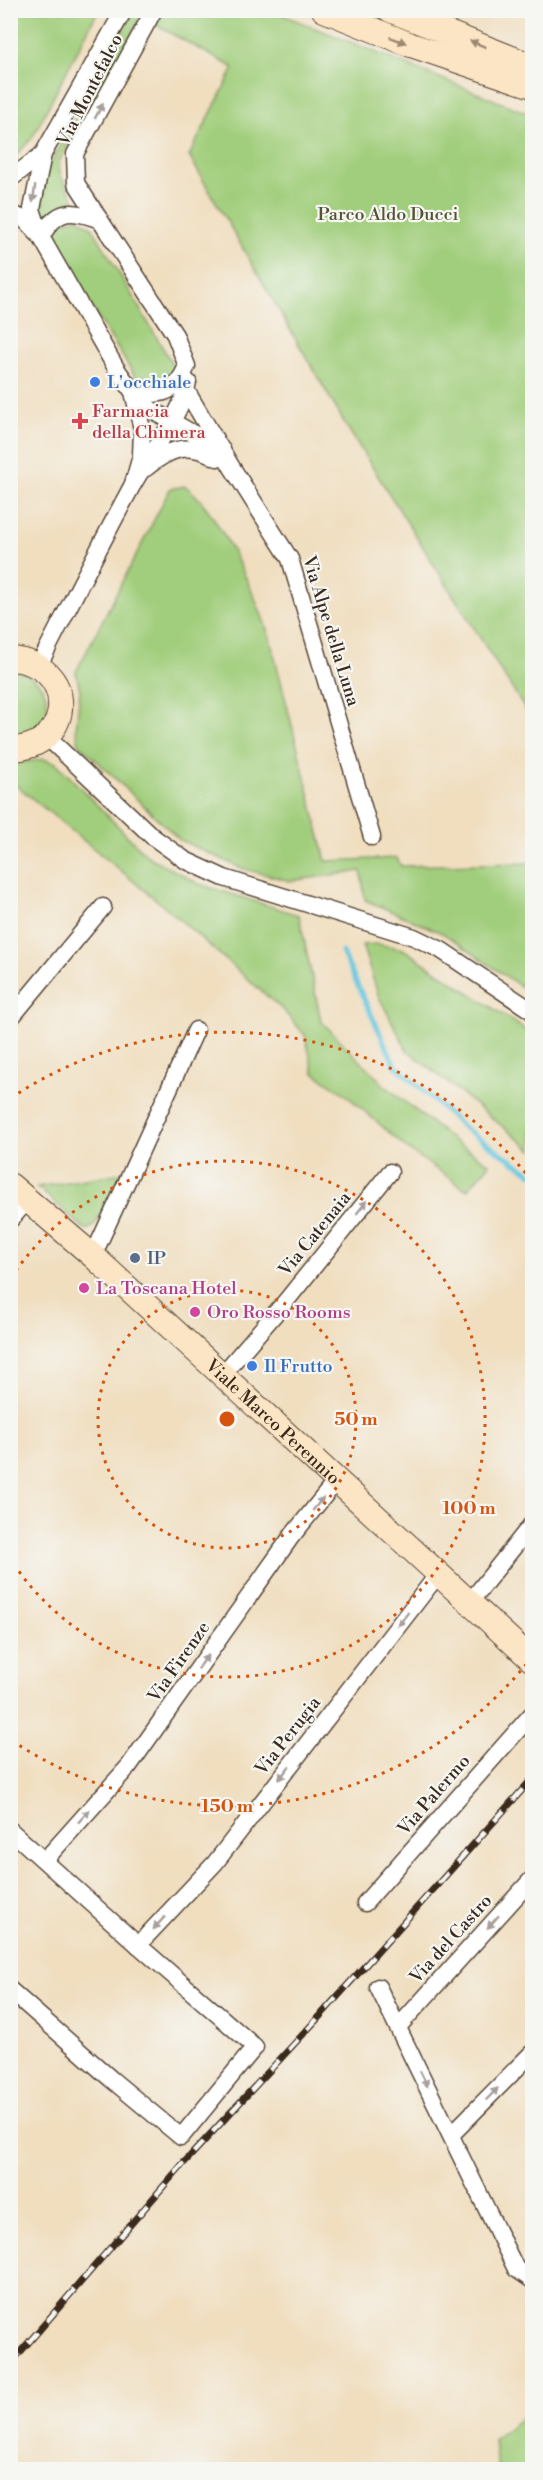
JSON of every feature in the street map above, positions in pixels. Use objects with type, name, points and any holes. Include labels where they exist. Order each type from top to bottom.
[{"type":"main road","points":[[324,10],[411,45],[532,86]]},
{"type":"main road","points":[[390,10],[532,66]]},
{"type":"main road","points":[[10,659],[25,659],[39,665],[53,680],[61,699],[56,726],[47,737],[36,745],[23,749],[10,749]]},
{"type":"main road","name":"Viale Marco Perennio","points":[[19,1193],[93,1256],[532,1660]]},
{"type":"street","name":"Via Montefalco","points":[[124,10],[43,153],[32,209],[41,237],[116,368],[133,392],[142,429],[137,478]]},
{"type":"street","name":"Via Montefalco","points":[[39,665],[137,478],[171,420],[186,390],[189,377],[175,335],[76,183],[75,154],[154,10]]},
{"type":"street","points":[[10,179],[43,153]]},
{"type":"street","points":[[10,213],[24,219],[41,237],[49,223],[68,212],[82,213],[100,220]]},
{"type":"street","points":[[133,392],[161,394],[180,382],[187,366]]},
{"type":"street","name":"Via Alpe della Luna","points":[[186,390],[290,559],[372,837]]},
{"type":"street","points":[[133,392],[150,409],[222,451]]},
{"type":"street","name":"Via Montefalco","points":[[137,478],[159,457],[178,448],[203,450],[231,466]]},
{"type":"street","points":[[47,737],[153,837],[185,860],[224,878],[414,937],[441,950],[532,1011]]},
{"type":"street","points":[[10,1019],[103,907]]},
{"type":"street","points":[[93,1256],[196,1030]]},
{"type":"street","name":"Via Catenaia","points":[[222,1375],[390,1172]]},
{"type":"street","points":[[10,1220],[19,1193]]},
{"type":"street","name":"Via Firenze","points":[[45,1860],[129,1766],[291,1537],[337,1480]]},
{"type":"street","points":[[470,1602],[532,1524]]},
{"type":"street","name":"Via Perugia","points":[[138,1945],[215,1863],[439,1573]]},
{"type":"street","name":"Via Palermo","points":[[365,1903],[532,1714]]},
{"type":"street","points":[[10,1830],[255,2047],[181,2137],[10,1990]]},
{"type":"street","name":"Via del Castro","points":[[399,2026],[532,1879]]},
{"type":"street","points":[[378,1987],[516,2269],[532,2280]]},
{"type":"street","points":[[452,2135],[532,2052]]},
{"type":"green space","points":[[11,10],[98,11],[32,138],[11,161]]},
{"type":"green space","points":[[134,11],[144,12],[59,162],[60,174],[78,207],[58,209],[43,224],[40,208],[47,170]]},
{"type":"green space","name":"Parco Aldo Ducci","points":[[161,11],[273,11],[532,115],[532,720],[347,427],[189,156],[234,68],[154,24]]},
{"type":"green space","points":[[78,218],[92,227],[174,367],[169,380],[156,388],[147,388],[136,378],[54,247],[52,234],[62,222]]},
{"type":"green space","points":[[185,486],[198,497],[223,533],[264,621],[326,861],[397,858],[401,866],[532,863],[532,994],[444,934],[365,900],[361,871],[290,881],[241,868],[180,840],[79,744],[76,729],[80,690],[76,672],[170,489]]},
{"type":"green space","points":[[10,670],[26,674],[38,682],[45,693],[47,705],[45,717],[38,728],[27,735],[11,737]]},
{"type":"green space","points":[[43,759],[56,763],[147,856],[199,884],[299,915],[321,1021],[384,1085],[454,1141],[490,1164],[467,1190],[410,1151],[345,1094],[314,1073],[305,1035],[283,1010],[170,911],[11,781],[11,764]]},
{"type":"green space","points":[[377,944],[403,949],[532,1034],[532,1150],[407,1050],[379,997],[362,945]]},
{"type":"green space","points":[[122,1173],[95,1225],[89,1229],[85,1229],[37,1187]]},
{"type":"green space","points":[[532,2410],[532,2469],[497,2469],[494,2439]]},
{"type":"waterway","points":[[342,952],[395,1065],[464,1128],[532,1174]]},
{"type":"railway","points":[[10,2364],[181,2166],[320,2016],[532,1779]]},
{"type":"place","name":"L'occhiale","points":[[95,382]]},
{"type":"place","name":"Farmacia della Chimera","points":[[80,421]]},
{"type":"place","name":"IP","points":[[135,1258]]},
{"type":"place","name":"La Toscana Hotel","points":[[84,1288]]},
{"type":"place","name":"Oro Rosso Rooms","points":[[195,1312]]},
{"type":"place","name":"Il Frutto","points":[[252,1366]]}]
